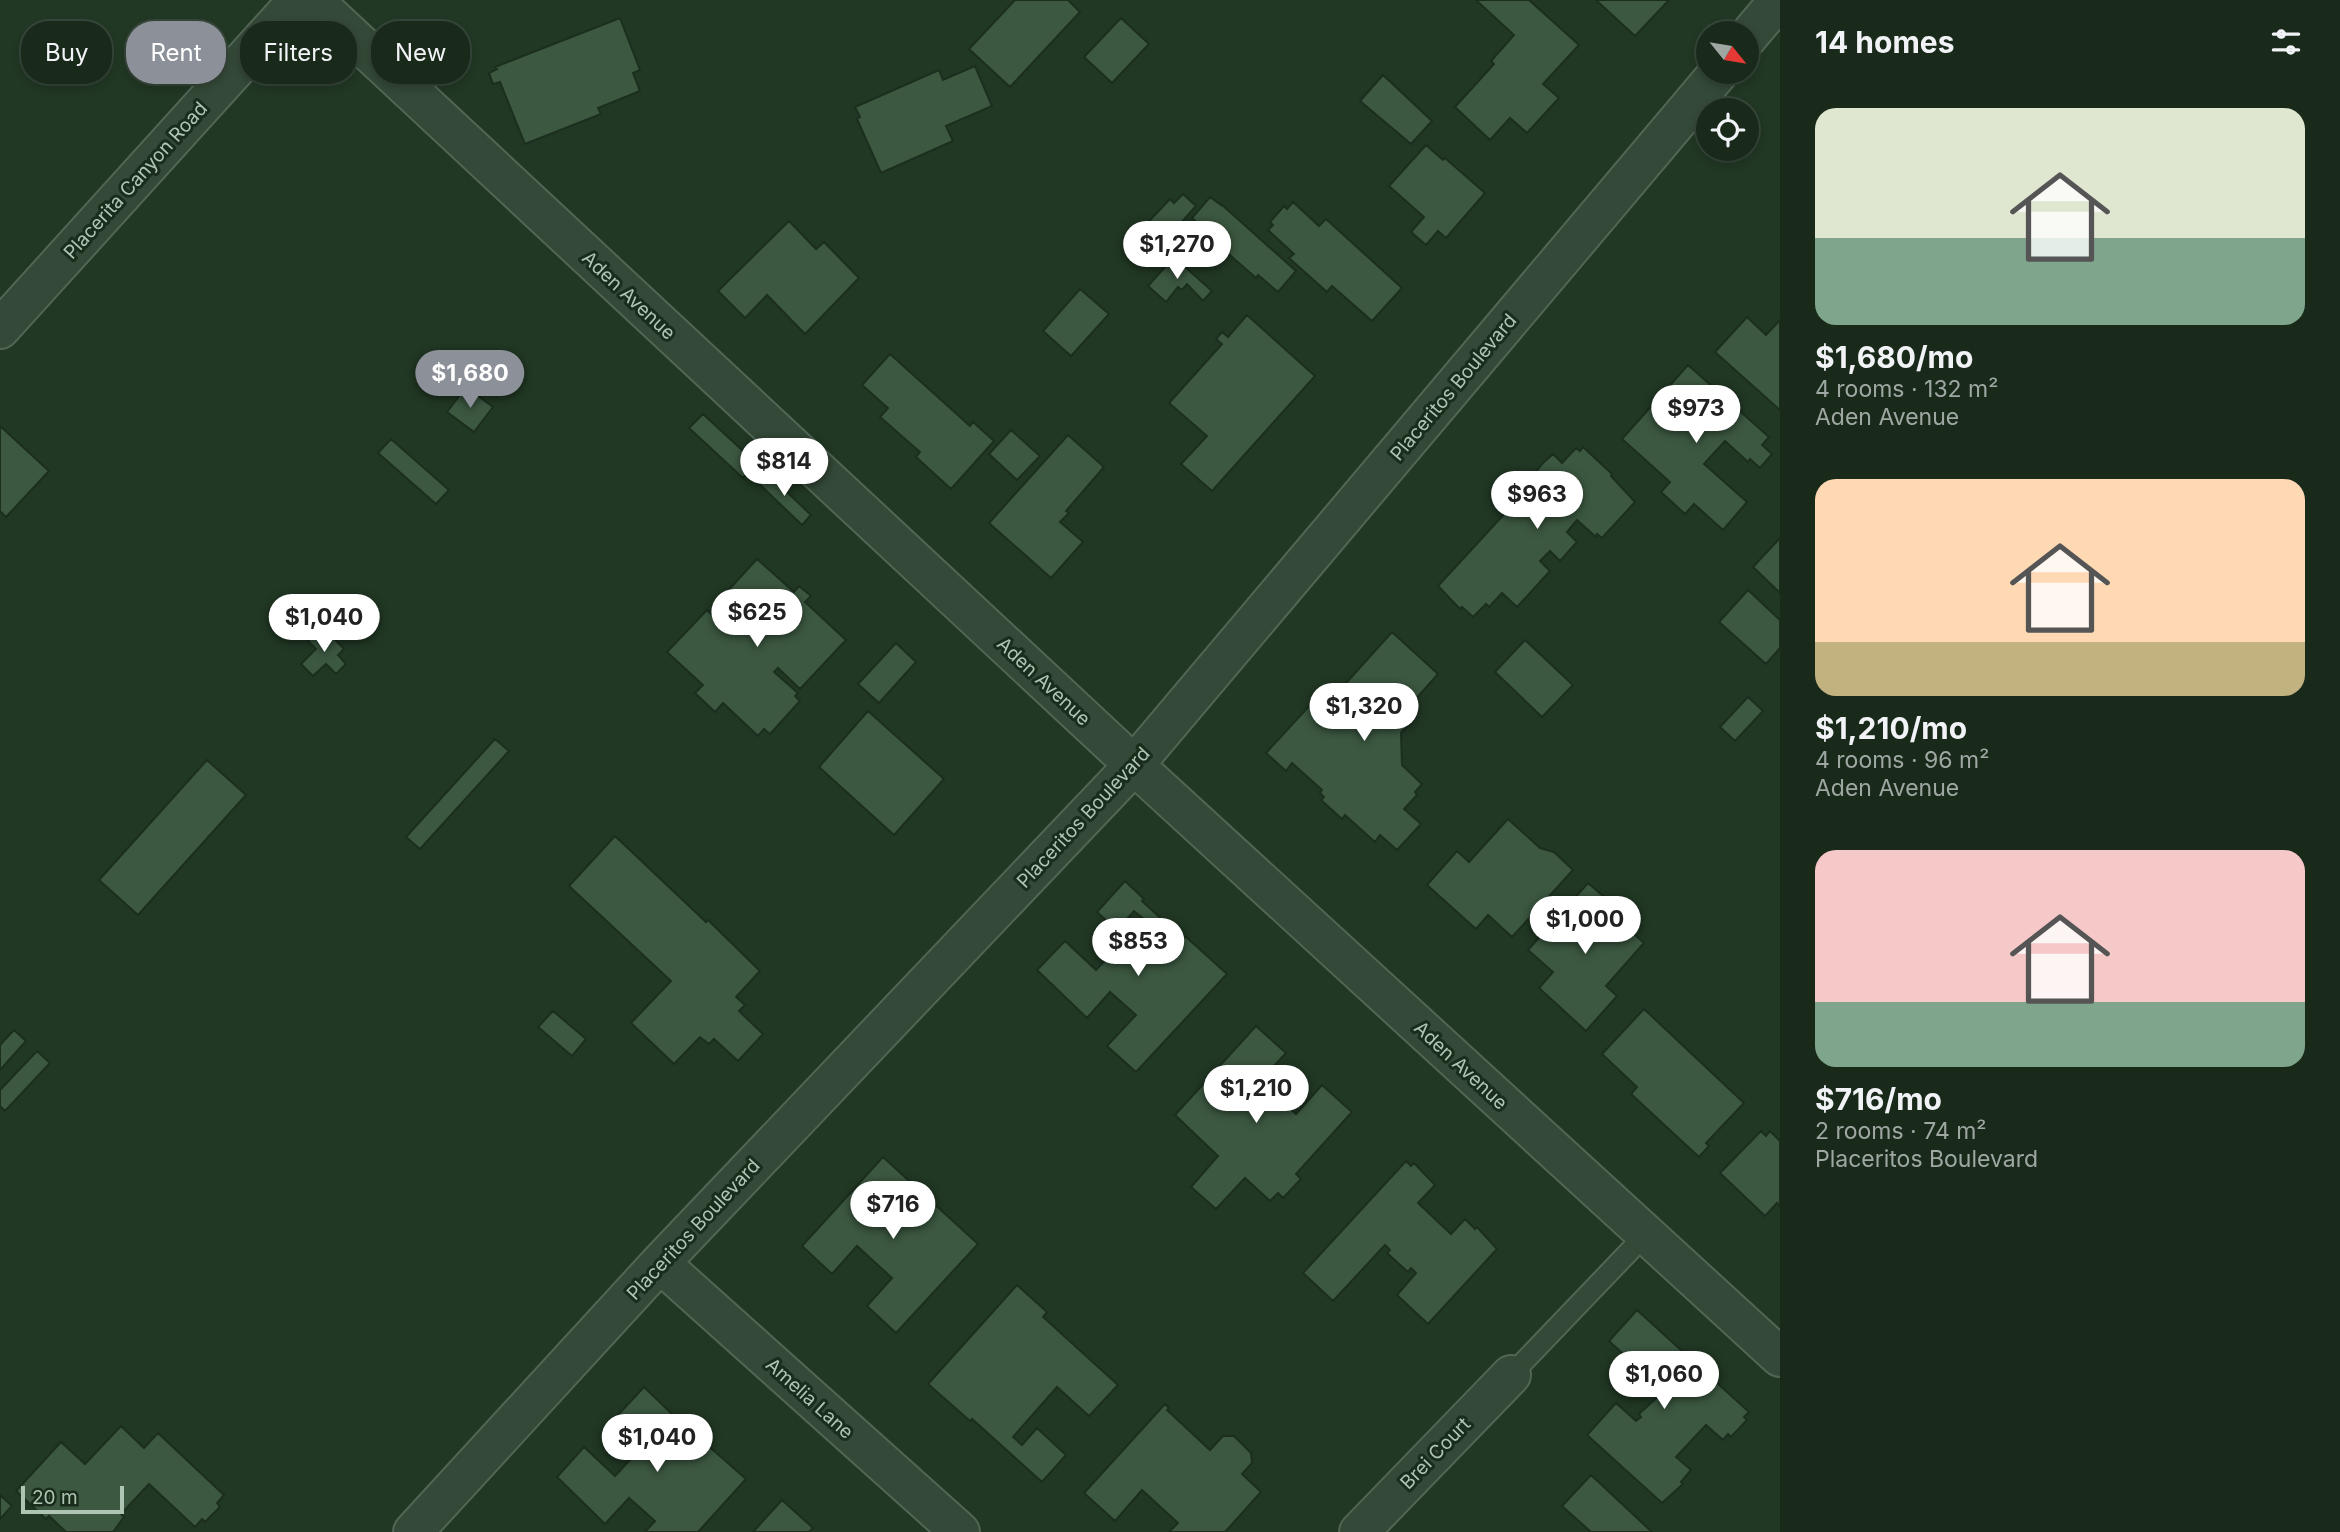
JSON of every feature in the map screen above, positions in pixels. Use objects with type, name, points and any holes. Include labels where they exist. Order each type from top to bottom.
[{"type":"street","name":"Placerita Canyon Road","points":[[0,329],[298,0]]},
{"type":"street","name":"Aden Avenue","points":[[313,0],[1134,765],[1780,1357]]},
{"type":"street","points":[[1759,24],[1779,0]]},
{"type":"street","name":"Placeritos Boulevard","points":[[413,1532],[660,1263],[1134,765],[1709,84]]},
{"type":"street","name":"Amelia Lane","points":[[660,1263],[960,1532]]},
{"type":"street","name":"Brei Court","points":[[1359,1532],[1511,1375]]},
{"type":"lane","points":[[1511,1375],[1646,1234]]},
{"type":"building","points":[[1015,0],[1068,0],[1080,12],[1010,87],[969,49]]},
{"type":"building","points":[[1476,0],[1529,0],[1579,45],[1543,84],[1559,98],[1527,133],[1510,118],[1490,140],[1455,107],[1494,64],[1491,61],[1514,35]]},
{"type":"building","points":[[1596,0],[1669,0],[1635,36]]},
{"type":"building","points":[[620,18],[640,70],[633,73],[640,91],[598,108],[601,114],[525,144],[500,82],[493,84],[489,73],[497,69],[495,67]]},
{"type":"building","points":[[1121,18],[1149,44],[1112,83],[1084,57]]},
{"type":"building","points":[[975,66],[992,106],[946,126],[953,141],[881,173],[857,119],[860,117],[855,107],[939,70],[943,80]]},
{"type":"building","points":[[1383,75],[1432,121],[1411,144],[1360,101]]},
{"type":"building","points":[[1426,145],[1485,193],[1446,238],[1438,231],[1426,245],[1411,232],[1424,217],[1389,186]]},
{"type":"building","points":[[1183,194],[1196,206],[1154,253],[1135,236],[1170,199],[1174,203]]},
{"type":"building","points":[[1210,197],[1296,271],[1278,292],[1258,275],[1256,278],[1199,228],[1201,226],[1192,218]]},
{"type":"building","points":[[1293,202],[1319,226],[1326,219],[1402,288],[1372,321],[1332,286],[1327,292],[1289,258],[1294,254],[1268,230],[1273,225],[1270,222],[1284,206],[1287,209]]},
{"type":"building","points":[[789,221],[816,249],[824,242],[859,278],[805,334],[767,295],[745,318],[718,291]]},
{"type":"building","points":[[1174,257],[1212,291],[1203,301],[1187,284],[1182,290],[1178,287],[1166,302],[1148,286]]},
{"type":"building","points":[[1080,289],[1109,314],[1071,356],[1043,331]]},
{"type":"building","points":[[1247,315],[1315,376],[1212,491],[1181,464],[1207,436],[1169,403],[1222,344],[1216,339],[1222,332],[1228,337]]},
{"type":"building","points":[[1747,317],[1766,335],[1780,320],[1780,410],[1715,352]]},
{"type":"building","points":[[890,354],[970,426],[973,422],[994,441],[951,489],[916,457],[920,452],[880,417],[888,408],[862,385]]},
{"type":"building","points":[[1688,365],[1769,437],[1762,445],[1772,454],[1760,468],[1750,459],[1748,462],[1725,441],[1704,464],[1747,502],[1723,530],[1694,504],[1685,514],[1661,492],[1670,482],[1622,439]]},
{"type":"building","points":[[466,387],[493,407],[474,432],[447,412]]},
{"type":"building","points":[[703,414],[756,463],[743,478],[689,428]]},
{"type":"building","points":[[0,426],[49,471],[6,517],[0,511]]},
{"type":"building","points":[[1011,430],[1040,456],[1017,480],[989,454]]},
{"type":"building","points":[[1068,435],[1104,467],[1066,511],[1069,513],[1060,522],[1083,542],[1051,578],[989,523]]},
{"type":"building","points":[[391,439],[449,490],[436,504],[378,453]]},
{"type":"building","points":[[1583,447],[1612,474],[1635,502],[1602,538],[1597,534],[1596,537],[1577,520],[1567,532],[1577,542],[1560,561],[1550,551],[1540,561],[1550,571],[1517,607],[1502,593],[1489,607],[1486,604],[1473,617],[1462,607],[1460,609],[1438,586],[1520,497],[1517,494],[1543,463],[1553,454],[1562,463],[1576,448],[1580,451]]},
{"type":"building","points":[[765,471],[811,515],[802,525],[756,481]]},
{"type":"building","points":[[1780,538],[1780,593],[1753,567]]},
{"type":"building","points":[[757,559],[794,592],[799,586],[811,596],[805,602],[846,640],[800,689],[778,668],[774,672],[798,693],[795,696],[800,701],[770,734],[764,729],[758,736],[723,703],[715,712],[695,693],[703,685],[667,652],[707,610],[729,631],[734,625],[713,607]]},
{"type":"building","points":[[1748,590],[1780,620],[1780,648],[1766,664],[1719,622]]},
{"type":"building","points":[[323,627],[344,649],[338,655],[346,664],[336,674],[326,664],[313,676],[301,664],[316,649],[308,641]]},
{"type":"building","points":[[1392,632],[1438,674],[1407,709],[1416,717],[1401,733],[1402,765],[1422,784],[1415,792],[1417,795],[1404,809],[1421,824],[1397,850],[1380,835],[1375,842],[1345,815],[1342,819],[1321,800],[1324,797],[1320,793],[1322,790],[1292,763],[1286,771],[1266,753],[1311,704],[1320,712]]},
{"type":"building","points":[[1525,640],[1573,685],[1542,717],[1495,672]]},
{"type":"building","points":[[896,643],[916,662],[879,703],[858,684]]},
{"type":"building","points":[[1748,697],[1763,711],[1735,741],[1720,727]]},
{"type":"building","points":[[868,711],[944,779],[894,835],[819,767]]},
{"type":"building","points":[[495,739],[509,751],[420,849],[406,837]]},
{"type":"building","points":[[207,760],[246,795],[138,915],[99,880]]},
{"type":"building","points":[[1508,819],[1540,848],[1554,852],[1573,870],[1512,937],[1488,915],[1476,929],[1427,885],[1457,851],[1469,862]]},
{"type":"building","points":[[615,836],[760,971],[736,997],[745,1005],[739,1011],[763,1034],[738,1061],[714,1039],[709,1044],[700,1037],[674,1064],[631,1023],[671,981],[569,886]]},
{"type":"building","points":[[1125,881],[1144,899],[1142,901],[1183,939],[1185,936],[1227,974],[1136,1072],[1107,1046],[1136,1015],[1110,992],[1087,1018],[1037,970],[1065,941],[1096,970],[1144,919],[1134,911],[1117,930],[1097,912]]},
{"type":"building","points":[[1588,883],[1611,903],[1606,908],[1644,943],[1606,986],[1617,996],[1586,1031],[1539,988],[1553,972],[1528,950]]},
{"type":"building","points":[[1644,1009],[1744,1103],[1706,1143],[1709,1146],[1699,1157],[1631,1094],[1637,1087],[1602,1054]]},
{"type":"building","points":[[553,1011],[586,1039],[572,1056],[538,1027]]},
{"type":"building","points":[[1256,1026],[1286,1053],[1260,1081],[1296,1114],[1322,1085],[1352,1112],[1296,1174],[1301,1179],[1283,1198],[1278,1193],[1270,1201],[1245,1178],[1216,1209],[1191,1187],[1218,1156],[1175,1115]]},
{"type":"building","points":[[14,1030],[26,1041],[0,1070],[0,1045]]},
{"type":"building","points":[[37,1051],[50,1063],[5,1111],[0,1106],[0,1090]]},
{"type":"building","points":[[1761,1131],[1766,1136],[1770,1131],[1780,1141],[1780,1206],[1777,1203],[1765,1216],[1720,1173]]},
{"type":"building","points":[[883,1157],[978,1244],[896,1333],[867,1306],[892,1278],[857,1246],[832,1274],[802,1246]]},
{"type":"building","points":[[1406,1161],[1411,1166],[1414,1163],[1435,1185],[1418,1203],[1451,1234],[1465,1219],[1475,1229],[1477,1227],[1497,1249],[1428,1324],[1397,1295],[1416,1273],[1411,1268],[1408,1272],[1387,1253],[1390,1250],[1385,1245],[1333,1301],[1303,1273]]},
{"type":"building","points":[[1017,1285],[1047,1312],[1043,1317],[1118,1385],[1089,1416],[1057,1387],[1013,1437],[1022,1445],[1037,1428],[1066,1455],[1042,1482],[972,1419],[970,1421],[928,1384]]},
{"type":"building","points":[[1637,1310],[1749,1412],[1744,1417],[1747,1420],[1731,1437],[1728,1434],[1723,1440],[1706,1425],[1676,1457],[1691,1470],[1681,1482],[1683,1484],[1662,1503],[1587,1435],[1616,1403],[1636,1421],[1641,1417],[1639,1414],[1664,1391],[1609,1341]]},
{"type":"building","points":[[644,1387],[703,1444],[704,1442],[746,1479],[698,1532],[645,1532],[655,1521],[629,1498],[605,1524],[557,1477],[584,1447],[615,1476],[662,1425],[652,1416],[636,1434],[617,1416]]},
{"type":"building","points":[[1165,1404],[1169,1408],[1167,1410],[1210,1450],[1223,1436],[1234,1436],[1251,1453],[1252,1463],[1242,1474],[1261,1492],[1225,1532],[1169,1532],[1178,1523],[1142,1490],[1115,1521],[1084,1493]]},
{"type":"building","points":[[121,1426],[144,1448],[158,1433],[224,1495],[217,1503],[220,1507],[205,1522],[202,1519],[195,1527],[149,1484],[121,1514],[124,1517],[113,1532],[66,1532],[49,1516],[46,1519],[16,1491],[61,1442],[85,1464]]},
{"type":"building","points":[[1591,1475],[1652,1532],[1591,1532],[1562,1506]]},
{"type":"building","points":[[0,1495],[12,1506],[0,1519]]},
{"type":"building","points":[[782,1500],[813,1528],[809,1532],[753,1532]]}]
